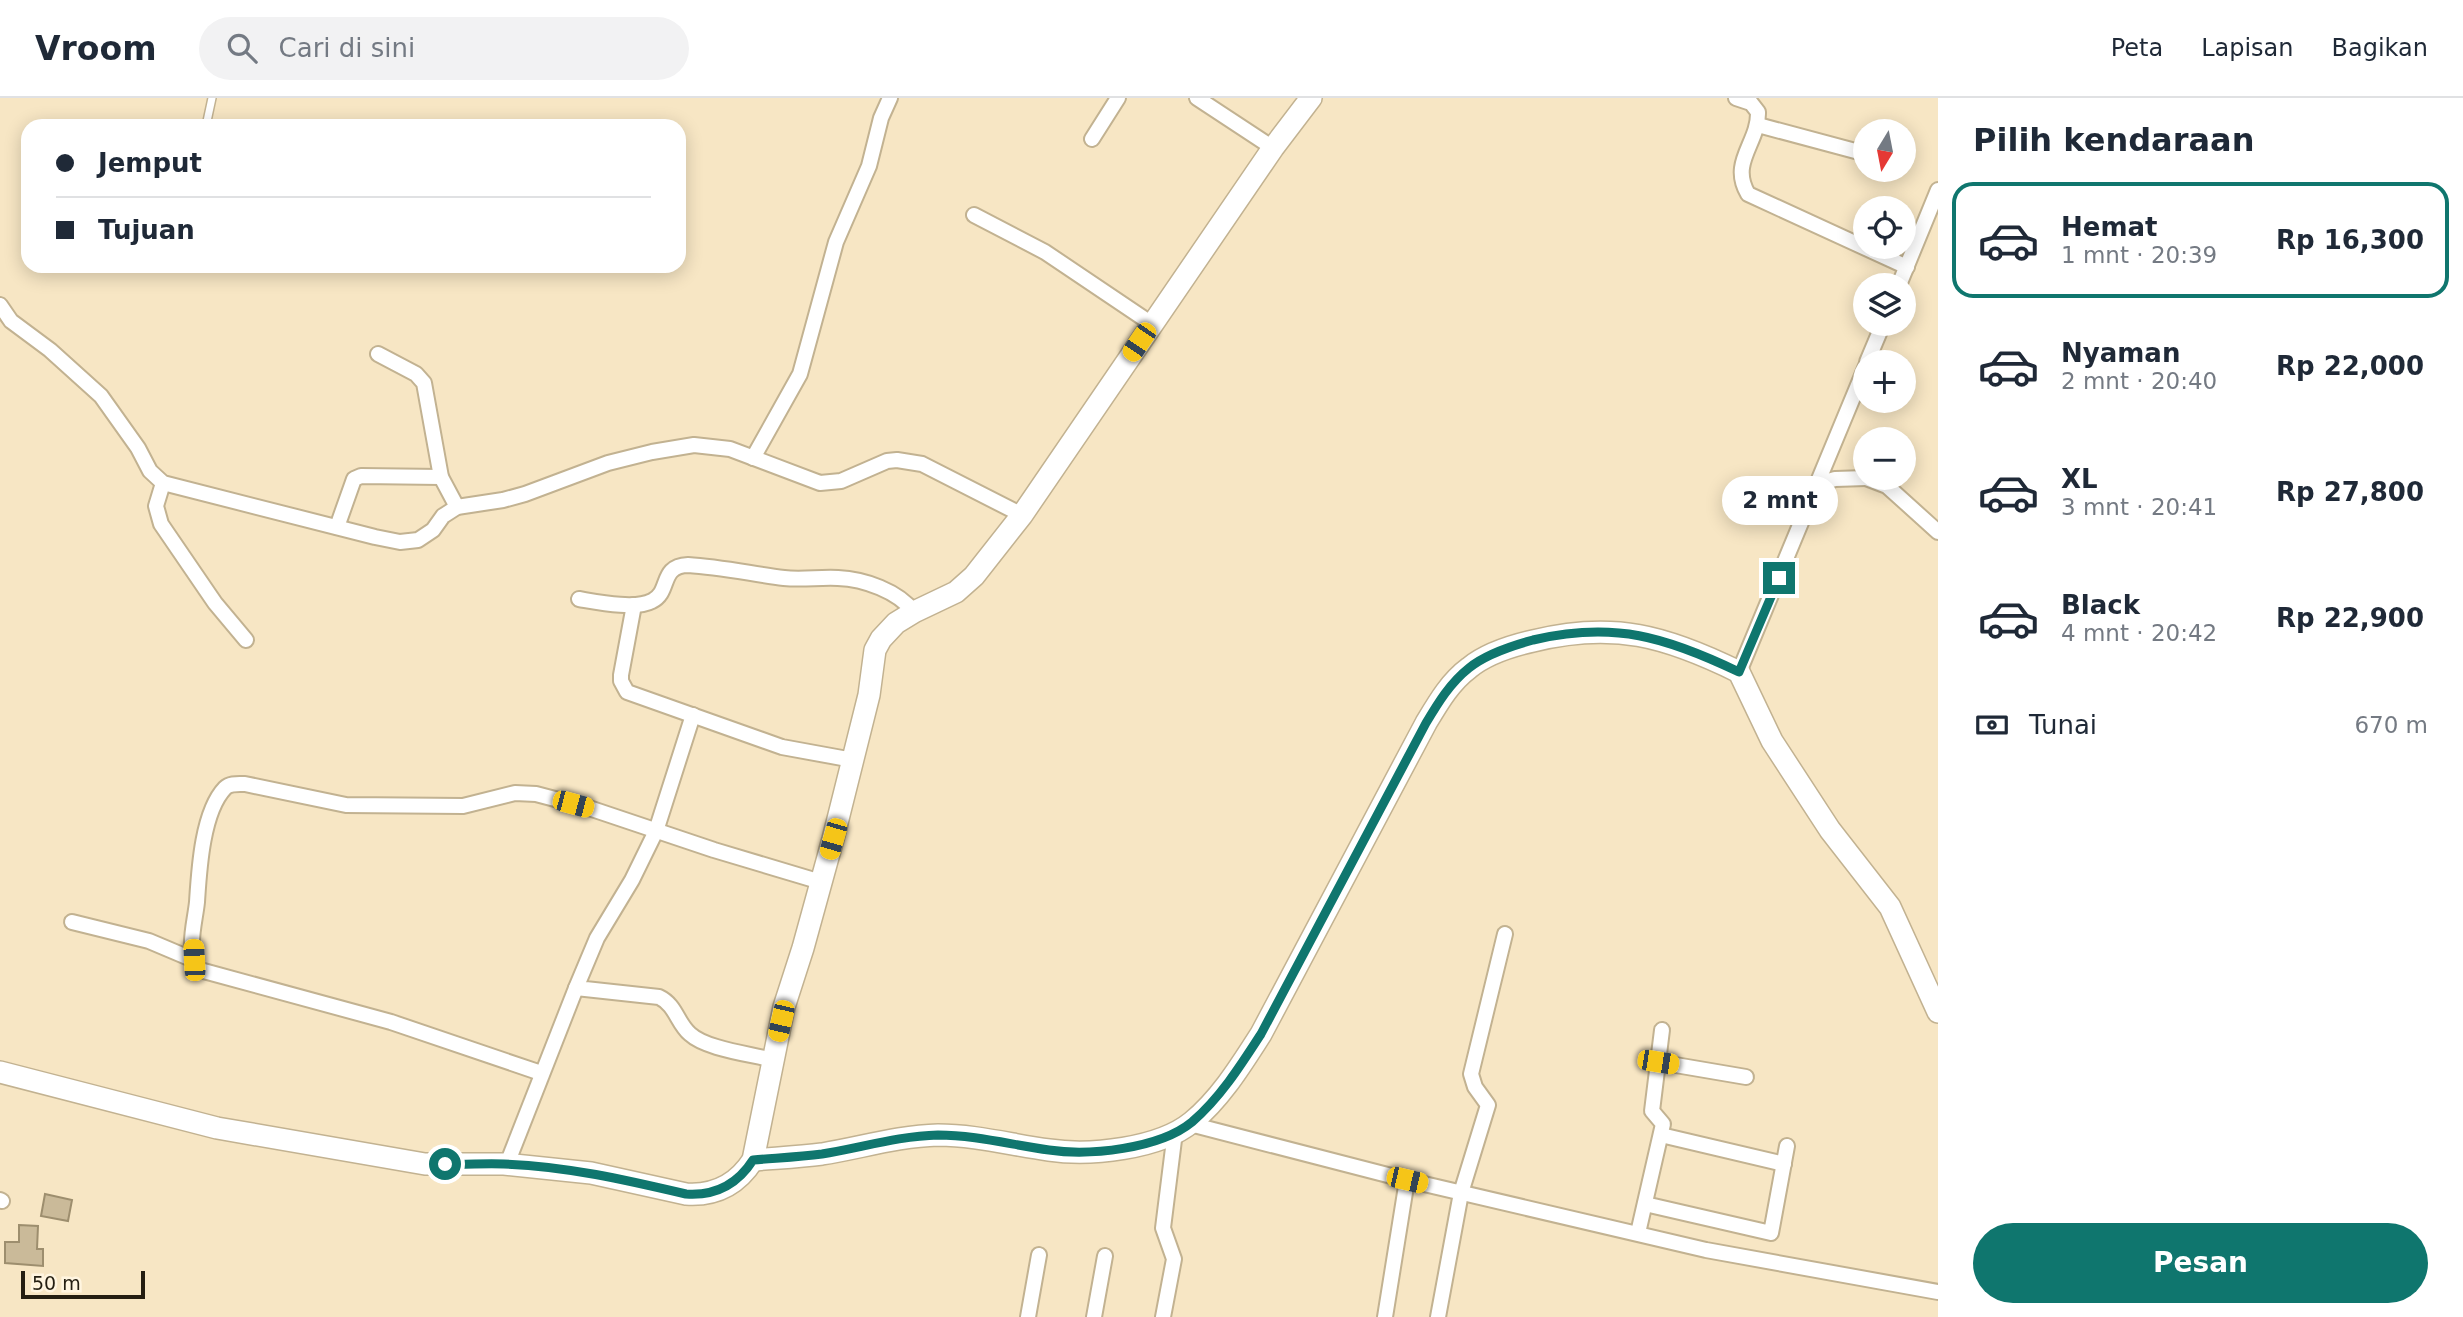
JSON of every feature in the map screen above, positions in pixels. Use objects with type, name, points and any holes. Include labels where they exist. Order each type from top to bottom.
[{"type":"street","points":[[753,458],[800,374],[836,242],[869,166],[880,118],[890,98]]},
{"type":"street","points":[[1093,139],[1118,98]]},
{"type":"street","points":[[1197,98],[1273,148]]},
{"type":"street","points":[[0,1072],[217,1128],[425,1164],[507,1164],[591,1173],[701,1195],[722,1189],[734,1182],[744,1174],[753,1160],[784,1007],[803,948],[853,760],[869,695],[875,650],[888,630],[914,612],[966,585],[1022,515],[1273,148],[1311,98]]},
{"type":"street","points":[[1737,98],[1755,107],[1758,112],[1758,125],[1741,166],[1741,182],[1748,194],[1907,267]]},
{"type":"street","points":[[1758,125],[1853,150]]},
{"type":"street","points":[[1904,273],[1938,190]]},
{"type":"street","points":[[974,215],[1045,253],[1152,324]]},
{"type":"street","points":[[0,304],[11,321],[51,350],[101,396],[138,447],[150,471],[163,483],[387,540],[410,541],[426,536],[447,511],[457,507],[525,494],[608,463],[652,452],[706,445],[730,449],[820,482],[841,481],[887,461],[922,464],[1022,515]]},
{"type":"street","points":[[378,354],[416,374],[424,383],[441,477],[457,507]]},
{"type":"street","points":[[1739,672],[1853,396]]},
{"type":"street","points":[[337,527],[354,479],[361,476],[441,477]]},
{"type":"street","points":[[1818,484],[1835,479],[1853,478]]},
{"type":"street","points":[[163,483],[156,506],[162,524],[215,603],[246,640]]},
{"type":"street","points":[[1891,490],[1938,532]]},
{"type":"street","points":[[579,598],[634,605],[652,601],[660,594],[670,572],[678,565],[688,565],[799,580],[839,578],[859,581],[886,590],[906,601],[914,612]]},
{"type":"street","points":[[634,605],[621,675],[623,687],[628,691],[782,747],[853,760]]},
{"type":"street","points":[[753,1160],[820,1154],[910,1137],[938,1135],[961,1136],[1051,1151],[1110,1152],[1146,1143],[1182,1128],[1238,1069],[1261,1034],[1426,723],[1450,687],[1469,667],[1516,645],[1562,634],[1610,631],[1641,634],[1739,672],[1772,741],[1830,830],[1890,907],[1938,1012]]},
{"type":"street","points":[[507,1164],[597,938],[632,880],[656,831],[693,715]]},
{"type":"street","points":[[541,1073],[391,1022],[203,973],[194,960],[192,932],[202,847],[212,813],[224,789],[229,785],[245,784],[346,805],[463,806],[515,793],[536,794],[821,881]]},
{"type":"street","points":[[72,922],[149,941],[194,960]]},
{"type":"street","points":[[1438,1317],[1461,1193],[1488,1105],[1475,1087],[1471,1074],[1505,934]]},
{"type":"street","points":[[576,988],[659,997],[670,1004],[685,1029],[699,1040],[773,1060]]},
{"type":"street","points":[[1638,1233],[1663,1124],[1652,1111],[1662,1030]]},
{"type":"street","points":[[1658,1062],[1746,1077]]},
{"type":"street","points":[[1182,1128],[1777,1264],[1938,1292]]},
{"type":"street","points":[[1163,1317],[1174,1259],[1163,1228],[1182,1128]]},
{"type":"street","points":[[1661,1135],[1784,1164]]},
{"type":"street","points":[[1645,1205],[1771,1233],[1787,1146]]},
{"type":"street","points":[[1385,1317],[1407,1180]]},
{"type":"street","points":[[1028,1317],[1039,1255]]},
{"type":"street","points":[[1094,1317],[1105,1256]]},
{"type":"lane","points":[[208,119],[212,98]]},
{"type":"building","points":[[45,1194],[72,1200],[68,1221],[41,1216]]},
{"type":"building","points":[[19,1225],[38,1226],[37,1249],[43,1249],[43,1266],[5,1263],[5,1242],[19,1242]]},
{"type":"route","points":[[445,1164],[503,1164],[591,1173],[701,1195],[712,1193],[734,1182],[744,1174],[753,1160],[820,1154],[910,1137],[961,1136],[1051,1151],[1082,1153],[1110,1152],[1175,1132],[1190,1124],[1217,1096],[1261,1034],[1426,723],[1450,687],[1469,667],[1516,645],[1562,634],[1610,631],[1641,634],[1739,672],[1779,578]]}]
